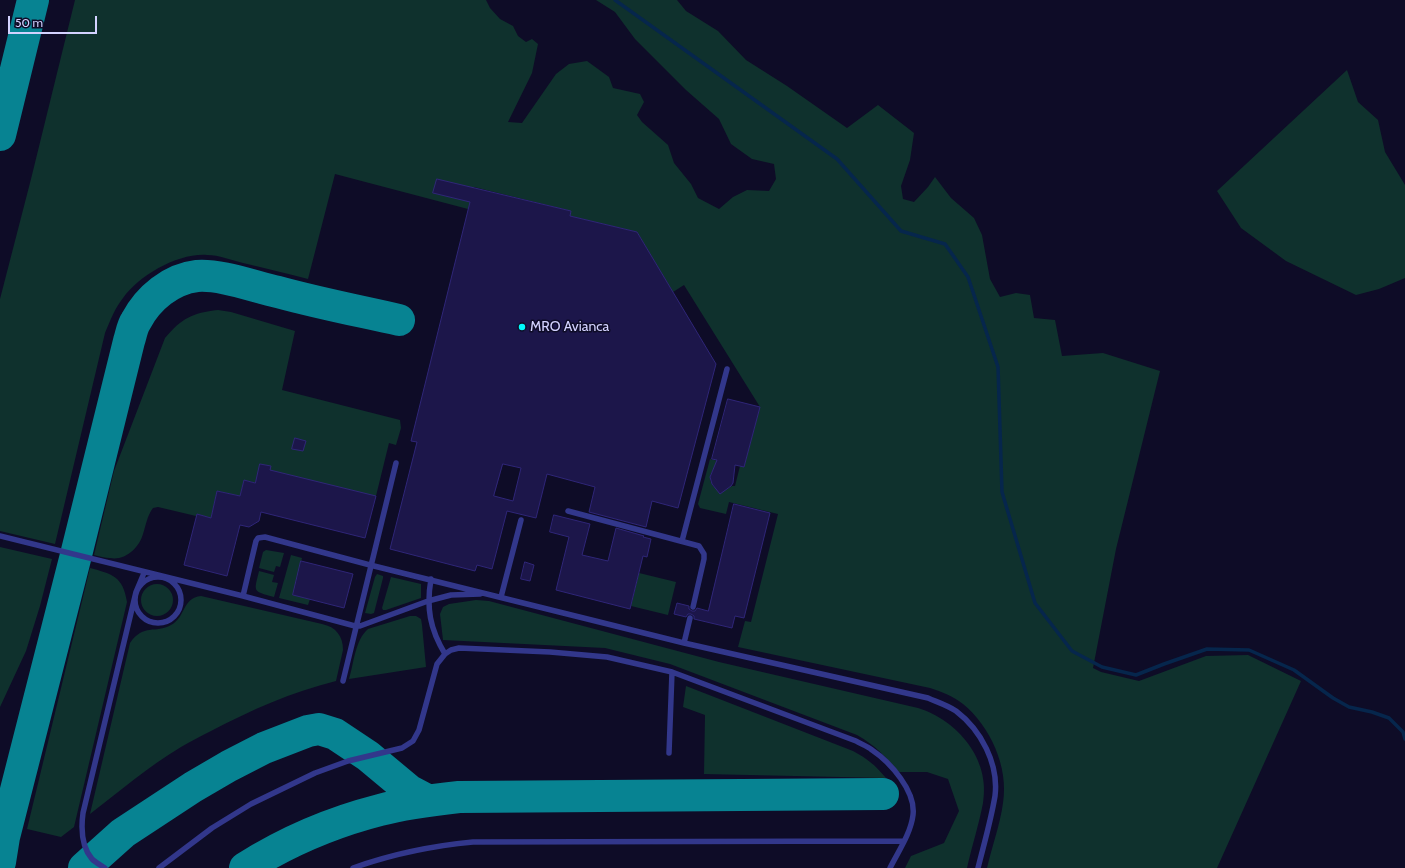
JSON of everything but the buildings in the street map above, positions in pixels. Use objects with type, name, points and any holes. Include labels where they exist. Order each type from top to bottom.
[{"type":"lane","points":[[682,541],[727,370]]},
{"type":"lane","points":[[342,681],[396,463]]},
{"type":"lane","points":[[568,511],[700,546],[704,554],[693,607]]},
{"type":"lane","points":[[501,597],[521,520]]},
{"type":"lane","points":[[0,536],[164,578],[243,596],[355,626],[360,626],[428,601],[451,595],[486,593]]},
{"type":"lane","points":[[243,596],[256,541],[261,537],[684,643],[928,698],[956,711],[976,731],[990,756],[994,771],[995,796],[978,868]]},
{"type":"lane","points":[[105,868],[93,860],[89,855],[81,826],[136,592],[144,573]]},
{"type":"lane","points":[[157,577],[164,578],[174,583],[178,588],[181,600],[178,612],[168,620],[161,622],[148,620],[143,616],[136,605],[136,592],[144,581],[157,577]]},
{"type":"lane","points":[[431,580],[428,601],[434,632],[445,654]]},
{"type":"lane","points":[[684,643],[690,618]]},
{"type":"lane","points":[[159,868],[212,828],[251,804],[315,773],[348,761],[402,748],[413,741],[419,730],[437,664],[445,654],[451,650],[459,648],[550,652],[607,657],[672,672],[856,741],[871,749],[892,768],[907,788],[913,803],[911,826],[890,868]]},
{"type":"lane","points":[[669,753],[672,672]]},
{"type":"lane","points":[[353,868],[408,851],[473,842],[904,841]]},
{"type":"green space","points":[[75,0],[486,0],[490,8],[500,19],[513,26],[518,36],[526,42],[532,39],[538,44],[532,73],[508,122],[522,123],[556,74],[569,64],[587,61],[609,77],[613,88],[640,94],[644,102],[637,115],[642,122],[668,145],[674,163],[691,184],[698,198],[719,209],[733,197],[747,190],[769,191],[776,179],[774,164],[752,159],[731,144],[719,119],[686,90],[635,39],[615,12],[596,0],[677,0],[686,11],[718,31],[746,60],[787,86],[847,128],[878,105],[914,133],[910,160],[901,186],[903,199],[914,202],[935,177],[951,198],[974,218],[982,235],[990,279],[1000,297],[1016,293],[1030,295],[1034,318],[1055,320],[1062,356],[1103,353],[1160,371],[1116,549],[1093,668],[1101,672],[1139,681],[1206,656],[1248,655],[1301,681],[1217,868],[987,868],[1002,811],[1004,789],[1003,775],[995,748],[989,736],[973,713],[963,704],[951,696],[930,688],[738,647],[745,621],[751,622],[778,514],[729,502],[726,514],[700,508],[698,504],[710,459],[722,462],[713,470],[710,476],[711,483],[714,487],[725,490],[735,486],[740,466],[744,467],[760,407],[684,285],[673,292],[637,232],[570,216],[571,211],[474,187],[468,209],[335,174],[308,279],[212,255],[196,255],[160,267],[130,289],[115,310],[105,333],[55,544],[0,531],[0,299]]},
{"type":"green space","points":[[1347,70],[1358,102],[1378,120],[1385,152],[1405,185],[1405,278],[1379,289],[1356,295],[1286,261],[1241,228],[1217,191]]},
{"type":"green space","points":[[218,310],[231,312],[295,331],[282,390],[400,420],[401,428],[396,445],[389,443],[376,496],[268,486],[244,480],[240,496],[217,491],[211,518],[158,507],[153,508],[148,517],[141,539],[135,549],[126,555],[116,558],[106,558],[94,555],[114,471],[165,338],[182,321],[194,315]]},
{"type":"green space","points":[[0,547],[52,559],[40,606],[26,651],[0,707]]},
{"type":"green space","points":[[266,550],[284,553],[280,567],[276,566],[274,572],[259,568],[263,552]]},
{"type":"green space","points":[[291,555],[302,558],[293,595],[310,599],[308,605],[279,598]]},
{"type":"green space","points":[[90,568],[104,572],[119,581],[123,587],[127,602],[74,827],[61,837],[27,829]]},
{"type":"green space","points":[[259,571],[274,575],[272,582],[278,583],[274,597],[256,590]]},
{"type":"green space","points":[[639,573],[676,582],[668,615],[631,606]]},
{"type":"green space","points":[[377,574],[383,576],[383,578],[374,613],[365,613],[375,577]]},
{"type":"green space","points":[[391,577],[421,584],[421,598],[383,610],[382,608]]},
{"type":"green space","points":[[154,584],[160,584],[170,591],[173,600],[172,606],[166,613],[160,616],[154,616],[144,609],[141,603],[141,597],[148,587]]},
{"type":"green space","points":[[201,596],[331,627],[340,636],[343,645],[336,681],[304,690],[272,702],[192,741],[158,762],[90,814],[130,643],[140,633],[165,628],[176,622],[190,600]]},
{"type":"green space","points":[[476,600],[489,601],[719,662],[918,708],[932,714],[946,722],[958,732],[976,757],[982,771],[984,787],[983,803],[967,868],[905,868],[911,856],[944,843],[959,811],[948,779],[927,772],[899,772],[870,743],[857,735],[670,664],[605,648],[443,640],[440,614],[443,607],[449,604]]},
{"type":"green space","points":[[410,616],[416,616],[421,619],[426,667],[349,679],[360,639],[368,629]]},
{"type":"green space","points":[[686,686],[853,751],[871,763],[886,778],[704,774],[705,715],[683,707]]},
{"type":"waterway","points":[[615,0],[837,159],[901,231],[945,244],[968,277],[998,367],[1002,492],[1035,603],[1072,651],[1102,667],[1136,675],[1207,649],[1249,650],[1294,670],[1333,698],[1349,707],[1372,712],[1389,718],[1403,732],[1405,739]]},
{"type":"taxiway","points":[[0,135],[33,0]]},
{"type":"taxiway","points":[[0,862],[4,837],[129,341],[134,326],[141,313],[154,297],[169,285],[187,278],[206,276],[227,279],[308,300],[399,320]]},
{"type":"taxiway","points":[[84,868],[123,833],[193,787],[264,748],[308,731],[319,729],[335,734],[368,756],[410,791],[429,801]]},
{"type":"taxiway","points":[[245,868],[293,841],[345,820],[400,805],[449,798],[883,794]]},
{"type":"place","name":"MRO Avianca","points":[[522,327]]}]
